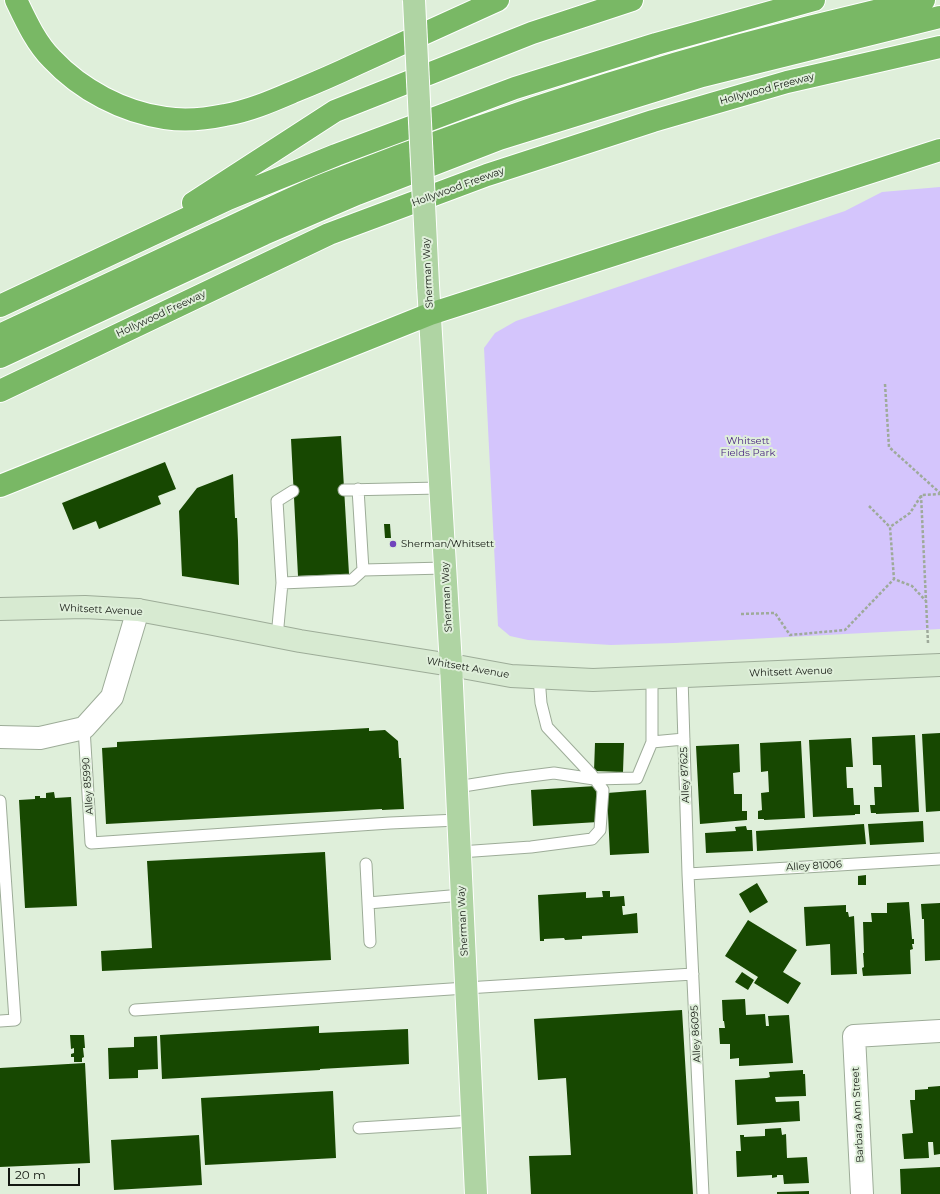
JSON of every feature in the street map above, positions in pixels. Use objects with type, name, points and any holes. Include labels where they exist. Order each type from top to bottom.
[{"type":"highway","points":[[16,0],[29,27],[51,58],[72,78],[94,93],[118,105],[166,119],[202,119],[226,115],[268,102],[336,74],[498,0]]},
{"type":"highway","points":[[123,248],[335,111],[532,33],[632,0]]},
{"type":"highway","points":[[0,306],[228,199],[336,155],[515,88],[656,44],[814,0]]},
{"type":"highway","points":[[0,334],[326,184],[465,132],[558,99],[797,29],[924,0]]},
{"type":"highway","points":[[0,358],[264,234],[358,194],[499,139],[702,76],[940,17]]},
{"type":"highway","name":"Hollywood Freeway","points":[[0,391],[329,234],[479,178],[653,121],[772,87],[940,47]]},
{"type":"highway","points":[[0,486],[430,314],[940,150]]},
{"type":"main road","name":"Sherman Way","points":[[414,0],[428,285],[451,665],[476,1194]]},
{"type":"main road","name":"Whitsett Avenue","points":[[0,609],[85,607],[138,610],[277,637],[511,676],[593,680],[935,666]]},
{"type":"street","points":[[0,737],[40,738],[84,728],[112,697],[138,610]]},
{"type":"street","name":"Barbara Ann Street","points":[[862,1194],[854,1036],[940,1031]]},
{"type":"lane","points":[[344,490],[440,488]]},
{"type":"lane","points":[[358,490],[363,570]]},
{"type":"lane","points":[[277,637],[282,583],[277,501],[293,491]]},
{"type":"lane","points":[[282,583],[352,580],[363,570],[445,568]]},
{"type":"lane","points":[[460,852],[531,847],[592,839],[600,830],[602,790],[594,779],[547,727],[541,703],[539,677]]},
{"type":"lane","points":[[457,787],[554,773],[594,779],[637,778],[652,742],[652,677]]},
{"type":"lane","name":"Alley 87625","points":[[682,677],[688,874]]},
{"type":"lane","name":"Alley 85990","points":[[84,728],[91,843],[367,824],[458,820]]},
{"type":"lane","points":[[652,742],[684,739]]},
{"type":"lane","points":[[0,801],[14,1020],[0,1021]]},
{"type":"lane","name":"Alley 81006","points":[[688,874],[940,859]]},
{"type":"lane","points":[[366,864],[370,942]]},
{"type":"lane","name":"Alley 86095","points":[[688,874],[703,1194]]},
{"type":"lane","points":[[368,903],[462,895]]},
{"type":"lane","points":[[134,1010],[693,974]]},
{"type":"lane","points":[[358,1128],[473,1121]]},
{"type":"path","points":[[885,384],[889,447],[940,494]]},
{"type":"path","points":[[921,495],[940,494]]},
{"type":"path","points":[[890,527],[910,513],[921,495]]},
{"type":"path","points":[[921,495],[926,601],[935,666]]},
{"type":"path","points":[[741,614],[775,613],[790,635],[845,630],[894,579],[890,527],[868,506]]},
{"type":"path","points":[[894,579],[912,586],[926,601]]},
{"type":"green space","name":"Whitsett Fields Park","points":[[940,187],[940,629],[611,645],[528,640],[510,636],[498,626],[484,348],[495,333],[516,321],[845,211],[882,192]]},
{"type":"building","points":[[341,436],[349,574],[298,576],[291,439]]},
{"type":"building","points":[[165,462],[176,489],[158,496],[161,504],[99,529],[96,521],[73,530],[62,503]]},
{"type":"building","points":[[233,474],[235,518],[237,518],[239,585],[182,576],[179,511],[197,488]]},
{"type":"building","points":[[384,524],[390,524],[391,538],[385,538]]},
{"type":"building","points":[[369,728],[369,731],[385,730],[398,741],[399,758],[401,758],[404,809],[106,824],[102,748],[117,747],[117,742]]},
{"type":"building","points":[[940,733],[940,811],[926,812],[922,734]]},
{"type":"building","points":[[915,735],[919,812],[871,813],[870,805],[875,805],[874,787],[882,787],[881,765],[873,765],[872,737]]},
{"type":"building","points":[[851,738],[853,767],[846,767],[847,788],[853,788],[854,805],[860,805],[860,814],[813,817],[809,740]]},
{"type":"building","points":[[801,741],[805,818],[758,819],[758,811],[762,810],[761,793],[769,792],[768,771],[761,772],[760,743]]},
{"type":"building","points":[[595,743],[624,743],[623,772],[594,771]]},
{"type":"building","points":[[739,744],[740,772],[733,773],[734,794],[742,794],[742,811],[747,811],[747,820],[700,824],[696,746]]},
{"type":"building","points":[[596,786],[598,822],[533,826],[531,790]]},
{"type":"building","points":[[646,790],[649,853],[610,855],[607,793]]},
{"type":"building","points":[[54,792],[55,798],[71,797],[77,906],[25,908],[19,800],[35,799],[35,796],[46,798],[46,793]]},
{"type":"building","points":[[923,821],[924,842],[870,845],[868,824]]},
{"type":"building","points":[[864,824],[866,844],[757,851],[756,831]]},
{"type":"building","points":[[746,826],[747,830],[752,830],[753,851],[706,853],[705,833],[736,831],[735,827]]},
{"type":"building","points":[[325,852],[331,960],[102,971],[101,951],[152,948],[147,861]]},
{"type":"building","points":[[866,875],[866,885],[858,885],[858,876]]},
{"type":"building","points":[[757,883],[768,902],[750,913],[739,894]]},
{"type":"building","points":[[602,891],[610,891],[610,897],[624,896],[625,906],[622,906],[623,915],[637,913],[638,933],[582,936],[582,939],[544,939],[544,941],[540,941],[538,895],[586,892],[586,898],[603,897]]},
{"type":"building","points":[[909,902],[912,939],[914,939],[914,944],[912,944],[913,949],[910,950],[911,974],[863,976],[863,922],[872,922],[871,913],[887,913],[887,903]]},
{"type":"building","points":[[940,903],[940,960],[925,961],[924,919],[922,919],[921,904]]},
{"type":"building","points":[[846,905],[846,912],[848,912],[849,917],[854,916],[857,974],[831,975],[830,944],[806,946],[804,907]]},
{"type":"building","points":[[748,920],[797,950],[783,972],[801,983],[788,1004],[754,983],[758,977],[725,956]]},
{"type":"building","points":[[742,972],[754,980],[748,990],[735,982]]},
{"type":"building","points":[[745,999],[746,1015],[765,1014],[766,1026],[769,1026],[768,1016],[789,1015],[793,1063],[739,1066],[739,1058],[730,1059],[730,1044],[720,1044],[719,1028],[725,1028],[723,1021],[722,1000]]},
{"type":"building","points":[[682,1010],[693,1194],[531,1194],[529,1156],[571,1155],[566,1078],[538,1080],[534,1019]]},
{"type":"building","points":[[319,1026],[319,1033],[408,1029],[409,1064],[162,1079],[160,1035]]},
{"type":"building","points":[[70,1035],[84,1035],[85,1048],[83,1048],[84,1057],[82,1058],[82,1062],[74,1062],[74,1057],[71,1057],[71,1054],[74,1053],[74,1048],[71,1049]]},
{"type":"building","points":[[157,1036],[158,1069],[138,1070],[138,1078],[109,1079],[108,1048],[134,1047],[134,1037]]},
{"type":"building","points":[[85,1063],[90,1163],[0,1167],[0,1068]]},
{"type":"building","points":[[803,1070],[803,1074],[805,1074],[806,1096],[775,1097],[776,1102],[799,1101],[800,1121],[737,1125],[735,1080],[767,1078],[770,1077],[769,1072]]},
{"type":"building","points":[[940,1086],[940,1154],[934,1155],[933,1142],[928,1142],[929,1158],[904,1159],[902,1134],[913,1133],[910,1100],[915,1100],[915,1090]]},
{"type":"building","points":[[333,1091],[336,1158],[205,1165],[201,1098]]},
{"type":"building","points":[[781,1128],[782,1135],[786,1134],[787,1158],[807,1157],[809,1183],[784,1184],[783,1175],[777,1175],[777,1177],[772,1178],[772,1175],[737,1177],[736,1151],[741,1151],[740,1135],[744,1135],[744,1137],[765,1136],[765,1129]]},
{"type":"building","points":[[199,1135],[202,1185],[114,1190],[111,1140]]},
{"type":"building","points":[[940,1167],[940,1194],[901,1194],[900,1169]]},
{"type":"building","points":[[809,1191],[809,1194],[777,1194],[777,1192]]},
{"type":"place","name":"Sherman/Whitsett","points":[[393,544]]}]
